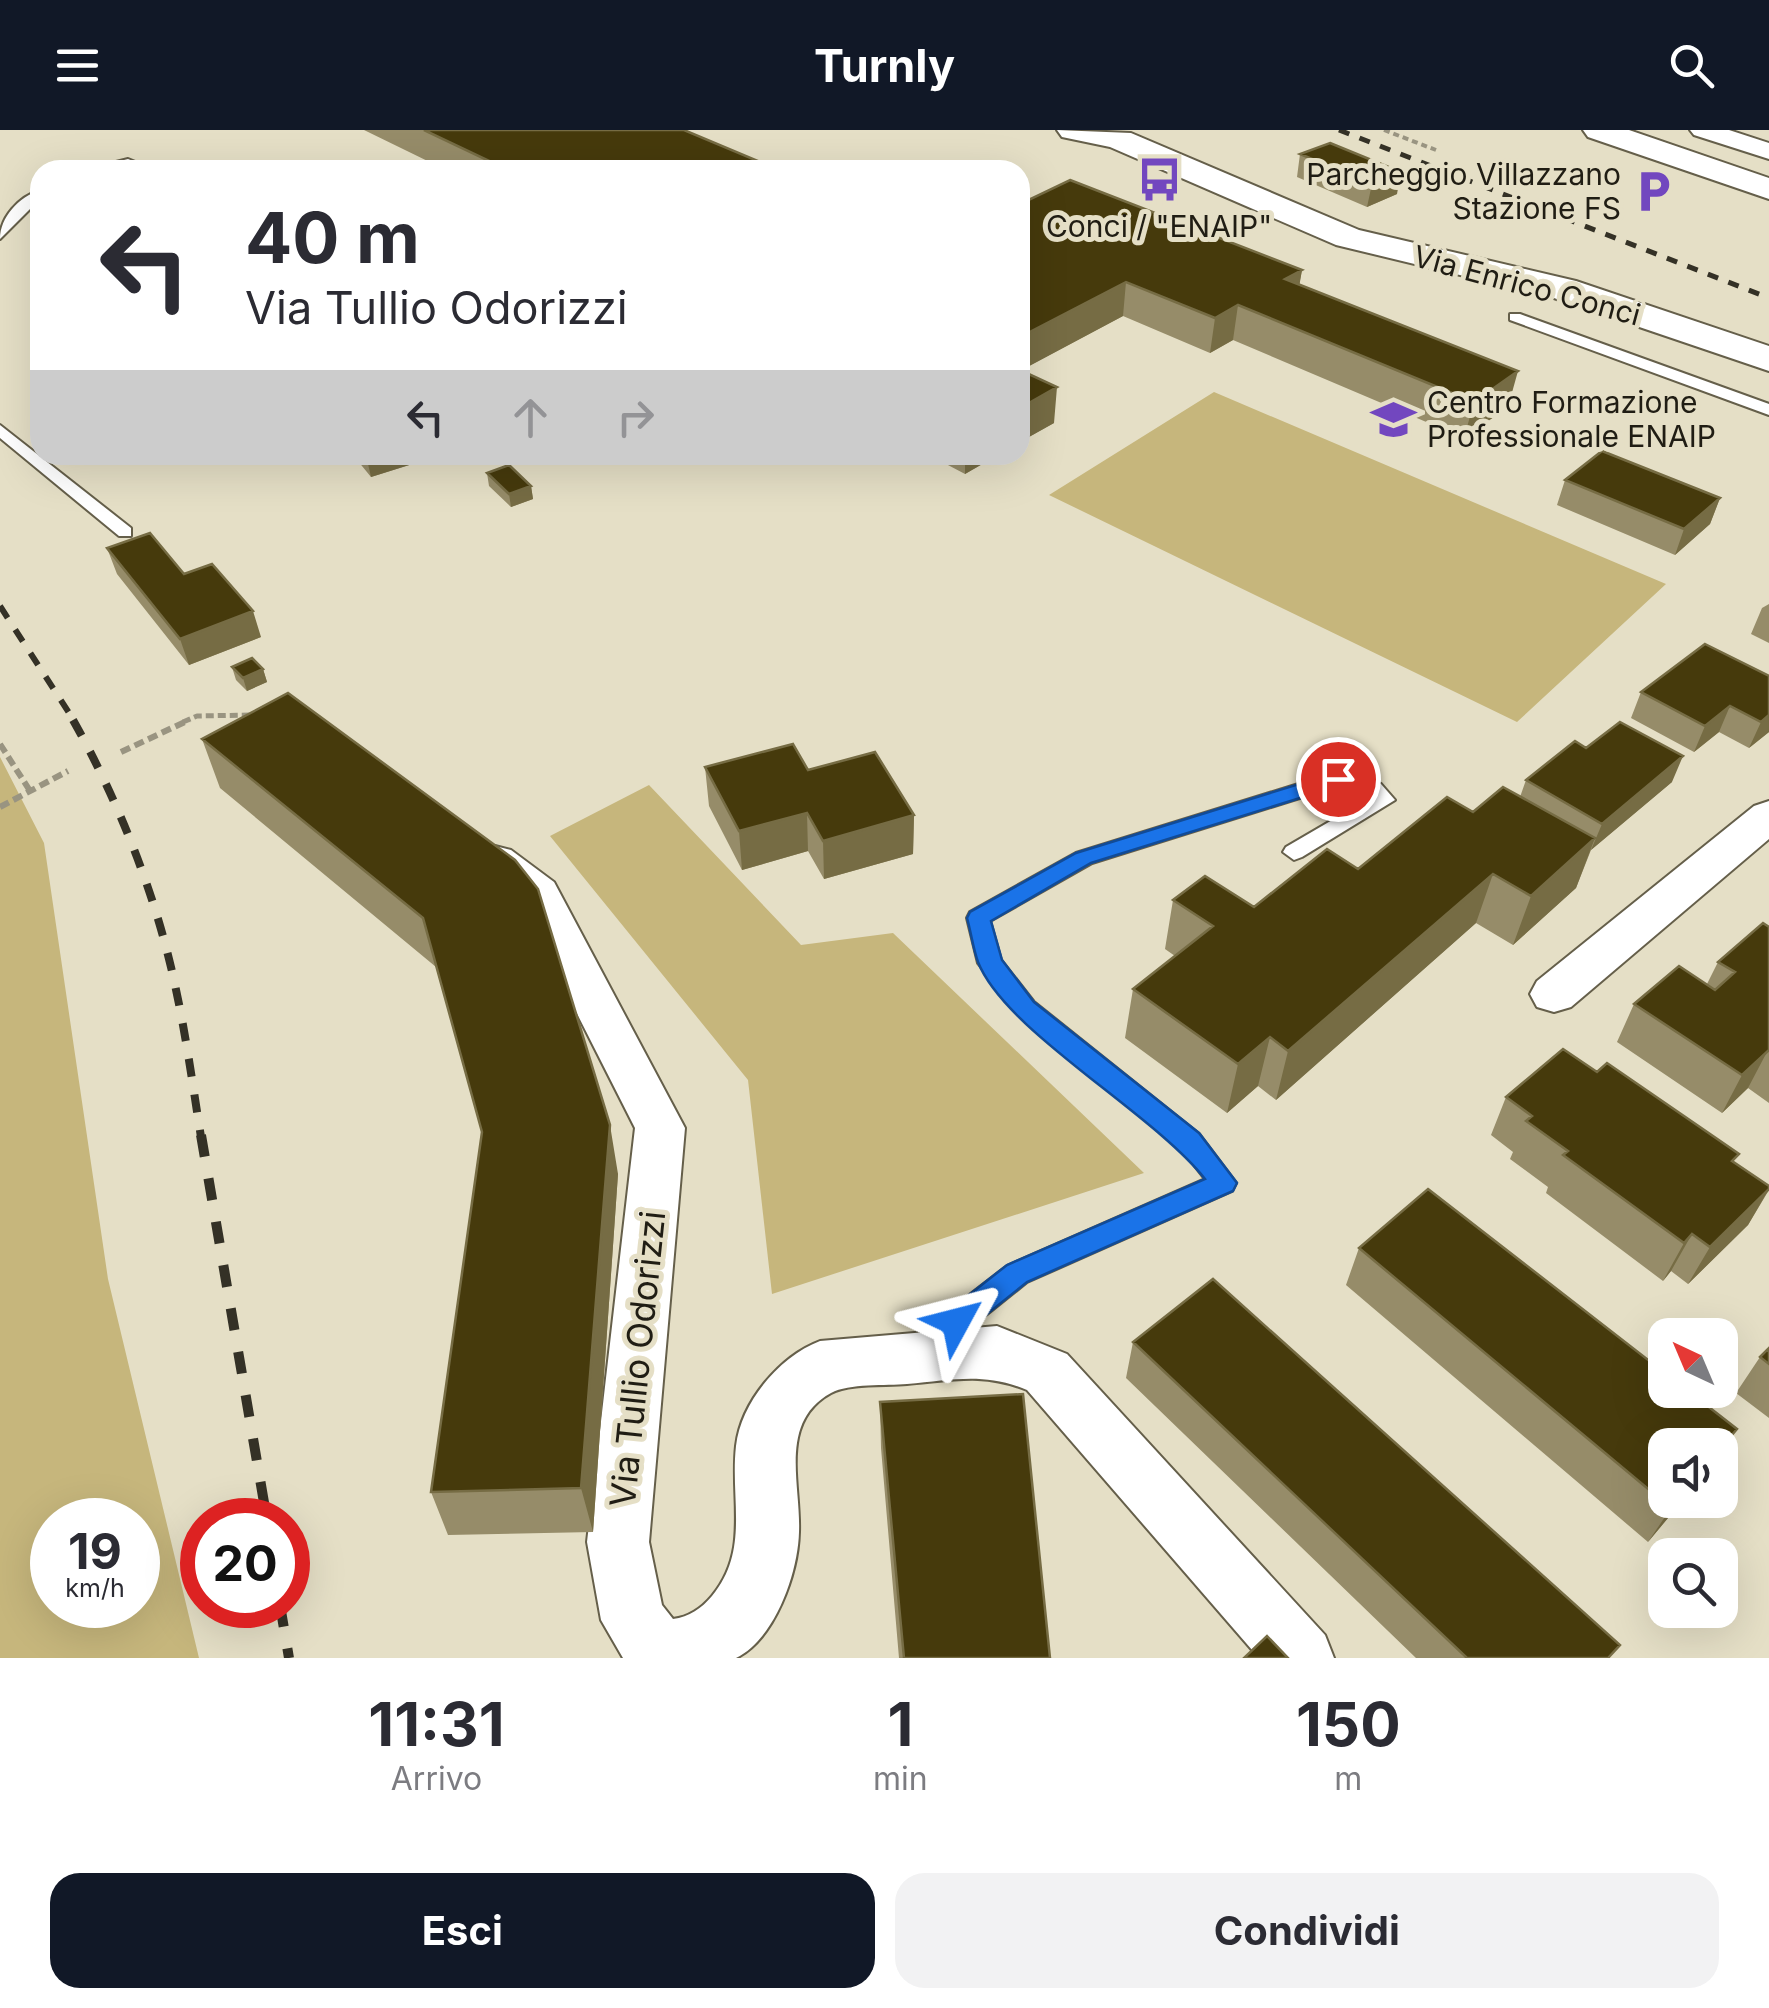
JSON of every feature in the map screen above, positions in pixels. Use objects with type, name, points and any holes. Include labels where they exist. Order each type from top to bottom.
[{"type":"street","name":"Via Enrico Conci","points":[[1073,130],[1113,135],[1286,215],[1348,238],[1563,289],[1769,359]]},
{"type":"street","points":[[1598,130],[1769,190]]},
{"type":"street","points":[[1703,130],[1769,151]]},
{"type":"street","points":[[1554,994],[1769,816]]},
{"type":"street","name":"Via Tullio Odorizzi","points":[[449,833],[504,866],[538,894],[660,1128],[618,1542],[633,1620],[658,1650],[682,1651],[725,1630],[753,1594],[769,1536],[765,1443],[786,1396],[820,1368],[998,1351],[1047,1372],[1302,1658]]},
{"type":"lane","points":[[0,235],[30,199]]},
{"type":"lane","points":[[1515,317],[1769,410]]},
{"type":"lane","points":[[0,430],[30,455]]},
{"type":"lane","points":[[43,465],[124,532]]},
{"type":"lane","points":[[963,1354],[956,1322],[1017,1274],[1224,1183],[1190,1141],[1026,1008],[990,963],[978,918],[1084,858],[1338,779],[1374,789],[1384,800],[1294,852]]},
{"type":"path","points":[[1384,130],[1436,150]]},
{"type":"path","points":[[121,752],[197,716],[262,715]]},
{"type":"path","points":[[0,744],[32,794]]},
{"type":"path","points":[[0,807],[32,794],[68,770]]},
{"type":"shaded area","points":[[1214,392],[1666,584],[1517,722],[1049,495]]},
{"type":"shaded area","points":[[0,757],[44,843],[108,1279],[180,1579],[180,1628],[192,1628],[199,1658],[0,1658]]},
{"type":"shaded area","points":[[649,785],[801,945],[893,933],[1144,1173],[772,1294],[748,1080],[550,836]]},
{"type":"building","points":[[424,130],[684,130],[755,160],[487,160]]},
{"type":"building","points":[[1330,143],[1401,172],[1372,184],[1300,154]]},
{"type":"building","points":[[1070,180],[1302,270],[1285,279],[1518,371],[1474,402],[1238,305],[1215,318],[1126,282],[1030,332],[1030,199]]},
{"type":"building","points":[[1030,375],[1057,387],[1030,402]]},
{"type":"building","points":[[1602,451],[1720,498],[1684,529],[1565,480]]},
{"type":"building","points":[[509,465],[531,486],[509,494],[487,473]]},
{"type":"building","points":[[150,533],[184,574],[212,564],[253,611],[180,639],[107,548]]},
{"type":"building","points":[[1705,644],[1769,676],[1769,715],[1761,722],[1730,706],[1705,726],[1641,692]]},
{"type":"building","points":[[252,658],[263,669],[243,678],[232,667]]},
{"type":"building","points":[[288,693],[515,860],[538,889],[610,1125],[581,1488],[431,1492],[482,1132],[423,918],[202,739]]},
{"type":"building","points":[[1620,722],[1683,756],[1602,824],[1526,780],[1575,741],[1586,748]]},
{"type":"building","points":[[793,744],[808,770],[875,752],[914,815],[823,841],[807,813],[739,831],[705,767]]},
{"type":"building","points":[[1503,787],[1595,838],[1531,896],[1493,874],[1288,1051],[1270,1037],[1238,1064],[1133,989],[1213,926],[1173,900],[1205,876],[1254,907],[1327,849],[1358,869],[1447,797],[1473,812]]},
{"type":"building","points":[[1763,923],[1769,927],[1769,1050],[1742,1075],[1634,1004],[1679,966],[1715,990],[1735,972],[1718,962]]},
{"type":"building","points":[[1563,1049],[1597,1072],[1607,1063],[1739,1154],[1732,1161],[1769,1189],[1710,1247],[1692,1234],[1684,1243],[1563,1155],[1568,1151],[1526,1121],[1532,1116],[1506,1097]]},
{"type":"building","points":[[1428,1189],[1648,1360],[1648,1408],[1710,1408],[1736,1428],[1648,1428],[1648,1489],[1359,1248]]},
{"type":"building","points":[[1213,1279],[1620,1645],[1608,1658],[1467,1658],[1133,1342]]},
{"type":"building","points":[[1769,1348],[1769,1364],[1760,1357]]},
{"type":"building","points":[[1023,1394],[1050,1658],[904,1658],[880,1402]]},
{"type":"building","points":[[1267,1636],[1288,1658],[1244,1658]]},
{"type":"railway","points":[[1339,130],[1769,298]]},
{"type":"railway","points":[[0,606],[75,722]]},
{"type":"railway","points":[[73,720],[120,815],[157,917],[179,1004],[201,1137]]},
{"type":"railway","points":[[201,1135],[263,1498]]},
{"type":"railway","points":[[284,1628],[289,1658]]},
{"type":"place","name":"Conci / \"ENAIP\"","points":[[1159,179]]},
{"type":"place","name":"Parcheggio Villazzano Stazione FS","points":[[1654,191]]},
{"type":"place","name":"Centro Formazione Professionale ENAIP","points":[[1394,419]]},
{"type":"route","points":[[956,1322],[1017,1274],[1224,1183],[1190,1141],[1026,1008],[990,963],[978,918],[1084,858],[1338,779]]}]
